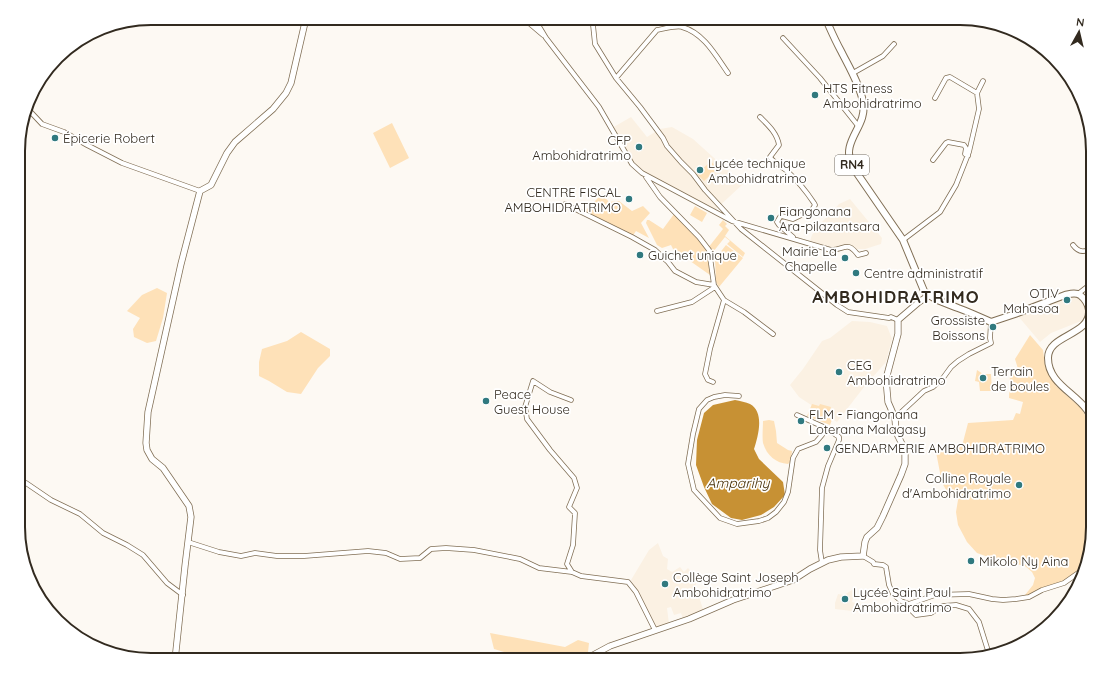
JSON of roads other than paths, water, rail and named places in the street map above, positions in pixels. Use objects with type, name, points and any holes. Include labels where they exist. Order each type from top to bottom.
[{"type":"main road","name":"RN4","points":[[828,25],[853,74],[864,102],[862,120],[850,143],[849,150],[852,166],[902,240],[929,295]]},
{"type":"main road","points":[[929,295],[991,322],[1073,293],[1078,294],[1086,301]]},
{"type":"main road","points":[[1086,322],[1079,329],[1055,344],[1050,350],[1048,358],[1052,375],[1060,385],[1086,409]]},
{"type":"street","points":[[176,653],[191,517],[189,506],[163,468],[152,459],[147,450],[148,412],[181,264],[200,191],[211,185],[227,154],[236,142],[273,109],[286,92],[291,83],[304,25]]},
{"type":"street","points":[[531,25],[546,38]]},
{"type":"street","points":[[537,25],[599,107],[632,164],[646,176],[732,221],[831,250],[837,250],[845,246],[849,246],[853,248],[858,255],[866,253]]},
{"type":"street","points":[[593,25],[595,44],[616,78],[640,107],[663,138],[667,146],[720,205],[732,221],[837,305],[848,312],[889,318],[892,317],[898,320]]},
{"type":"street","points":[[616,78],[657,30],[681,26],[696,34],[708,45],[728,73]]},
{"type":"street","points":[[783,38],[820,78],[859,127]]},
{"type":"street","points":[[853,74],[883,56],[894,44]]},
{"type":"street","points":[[935,98],[946,78],[950,77],[977,93]]},
{"type":"street","points":[[902,240],[940,212],[956,185],[968,156],[977,122],[979,109],[977,93],[983,81]]},
{"type":"street","points":[[31,112],[42,124],[64,132],[122,163],[200,191]]},
{"type":"street","points":[[760,117],[770,127],[778,139],[779,145],[770,157],[773,162],[786,170],[802,185],[815,205],[812,210],[798,217],[793,219],[782,216],[777,222],[796,239]]},
{"type":"street","points":[[933,160],[948,142],[964,145],[966,148],[965,154],[968,156]]},
{"type":"street","points":[[646,176],[660,197],[699,237],[709,250],[715,286],[724,300],[744,312],[773,334]]},
{"type":"street","points":[[565,204],[655,250],[675,271],[696,282],[715,286]]},
{"type":"street","points":[[1073,245],[1080,251],[1086,251]]},
{"type":"street","points":[[657,311],[692,302],[715,286]]},
{"type":"street","points":[[1078,294],[1086,288]]},
{"type":"street","points":[[863,556],[864,542],[867,537],[877,528],[905,464],[905,450],[896,432],[895,418],[888,402],[886,379],[898,334],[898,320],[929,295]]},
{"type":"street","points":[[713,382],[708,380],[705,374],[710,349],[724,300]]},
{"type":"street","points":[[895,418],[924,391],[938,383],[958,361],[991,343],[991,322]]},
{"type":"street","points":[[571,400],[550,392],[533,381],[525,407],[527,419],[550,450],[574,478],[577,488],[569,507],[575,513],[573,545],[567,564],[572,572]]},
{"type":"street","points":[[739,396],[714,396],[699,409],[688,464],[694,490],[720,518],[737,524],[759,522],[776,512],[784,502],[788,492],[793,458],[798,449],[816,442],[826,428]]},
{"type":"street","points":[[797,414],[839,436],[839,440],[828,466],[822,488],[820,550],[822,563]]},
{"type":"street","points":[[25,483],[51,500],[80,514],[103,533],[127,544],[143,555],[167,583],[182,595]]},
{"type":"street","points":[[188,542],[219,552],[241,556],[255,553],[278,556],[304,556],[368,551],[386,553],[400,559],[420,558],[431,549],[446,548],[474,550],[520,559],[539,568],[572,572],[581,576],[628,582],[636,592],[655,630]]},
{"type":"street","points":[[597,653],[610,646],[689,619],[733,600],[793,580],[822,563],[841,557],[863,556],[874,564],[883,565],[886,567],[889,585],[893,594],[901,601],[909,604],[935,595],[969,594],[1003,600],[1029,597],[1042,590],[1064,583],[1076,575]]},
{"type":"street","points":[[909,604],[910,610],[916,614],[931,614],[942,606],[956,605],[969,610],[980,622],[988,650]]},
{"type":"water","name":"Amparihy","points":[[735,400],[750,404],[758,413],[759,425],[754,449],[759,459],[783,482],[785,495],[774,507],[761,515],[742,520],[731,518],[712,504],[696,465],[697,440],[704,413],[713,405]]},
{"type":"place","name":"HTS Fitness Ambohidratrimo","points":[[815,95]]},
{"type":"place","name":"Épicerie Robert","points":[[55,138]]},
{"type":"place","name":"CFP Ambohidratrimo","points":[[639,147]]},
{"type":"place","name":"Lycée technique Ambohidratrimo","points":[[700,170]]},
{"type":"place","name":"CENTRE FISCAL AMBOHIDRATRIMO","points":[[629,199]]},
{"type":"place","name":"Fiangonana Ara-pilazantsara","points":[[771,218]]},
{"type":"place","name":"Guichet unique","points":[[640,255]]},
{"type":"place","name":"Mairie La Chapelle","points":[[845,258]]},
{"type":"place","name":"Centre administratif","points":[[856,273]]},
{"type":"place","name":"OTIV Mahasoa","points":[[1067,300]]},
{"type":"place","name":"Grossiste Boissons","points":[[993,327]]},
{"type":"place","name":"CEG Ambohidratrimo","points":[[839,372]]},
{"type":"place","name":"Terrain de boules","points":[[983,378]]},
{"type":"place","name":"Peace Guest House","points":[[486,401]]},
{"type":"place","name":"FLM - Fiangonana Loterana Malagasy","points":[[801,421]]},
{"type":"place","name":"GENDARMERIE AMBOHIDRATRIMO","points":[[827,448]]},
{"type":"place","name":"Colline Royale d'Ambohidratrimo","points":[[1019,485]]},
{"type":"place","name":"Mikolo Ny Aina","points":[[971,561]]},
{"type":"place","name":"Collège Saint Joseph Ambohidratrimo","points":[[665,584]]},
{"type":"place","name":"Lycée Saint Paul Ambohidratrimo","points":[[845,599]]},
{"type":"district","name":"AMBOHIDRATRIMO","points":[[896,297]]}]
